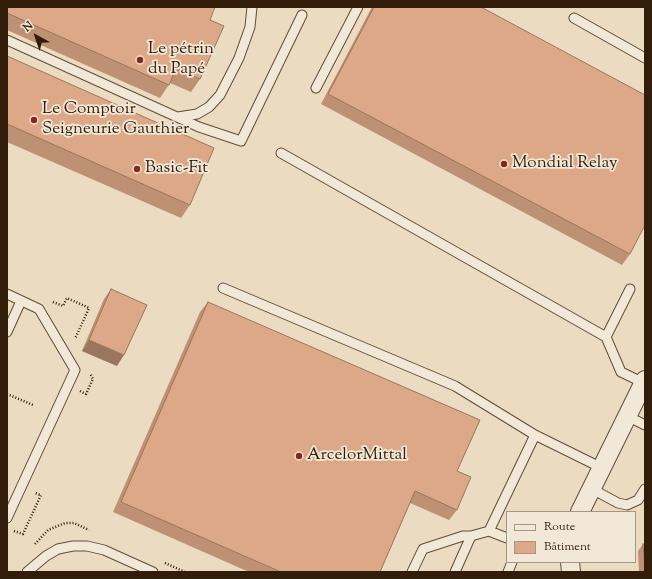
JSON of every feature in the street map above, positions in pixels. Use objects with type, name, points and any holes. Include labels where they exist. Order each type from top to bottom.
[{"type":"street","points":[[581,511],[644,382]]},
{"type":"lane","points":[[178,117],[197,114],[209,107],[220,95],[239,58],[250,27],[252,7]]},
{"type":"lane","points":[[316,88],[358,7]]},
{"type":"lane","points":[[7,40],[198,127],[240,141],[302,15]]},
{"type":"lane","points":[[574,18],[645,58]]},
{"type":"lane","points":[[281,153],[606,337],[621,372],[644,382]]},
{"type":"lane","points":[[223,288],[455,386],[535,435],[602,468]]},
{"type":"lane","points":[[606,337],[630,289]]},
{"type":"lane","points":[[7,294],[39,309],[75,370],[7,519]]},
{"type":"lane","points":[[7,332],[21,300]]},
{"type":"lane","points":[[627,416],[645,425]]},
{"type":"lane","points":[[489,531],[535,435]]},
{"type":"lane","points":[[592,490],[622,505],[634,503],[644,494]]},
{"type":"lane","points":[[412,572],[422,549],[463,536],[471,536],[489,531],[506,538]]},
{"type":"lane","points":[[455,572],[471,536]]},
{"type":"lane","points":[[27,572],[46,556],[58,549],[73,546],[87,546],[104,550],[154,572]]},
{"type":"path","points":[[7,394],[33,405]]},
{"type":"building","name":"Le pétrin du Papé","points":[[7,7],[215,7],[210,20],[224,26],[200,79],[176,68],[169,85],[7,13]]},
{"type":"building","name":"Mondial Relay","points":[[374,7],[481,7],[645,95],[645,225],[630,254],[328,94]]},
{"type":"building","points":[[7,56],[214,148],[190,205],[7,124]]},
{"type":"building","points":[[111,289],[147,305],[124,355],[89,340]]},
{"type":"building","name":"ArcelorMittal","points":[[208,302],[480,420],[457,471],[471,477],[457,510],[415,491],[380,572],[281,572],[121,502]]},
{"type":"building","points":[[643,544],[645,544],[645,568]]},
{"type":"place","name":"Le pétrin du Papé","points":[[140,60]]},
{"type":"place","name":"Le Comptoir Seigneurie Gauthier","points":[[34,120]]},
{"type":"place","name":"Mondial Relay","points":[[504,164]]},
{"type":"place","name":"Basic-Fit","points":[[137,169]]},
{"type":"place","name":"ArcelorMittal","points":[[299,456]]}]
